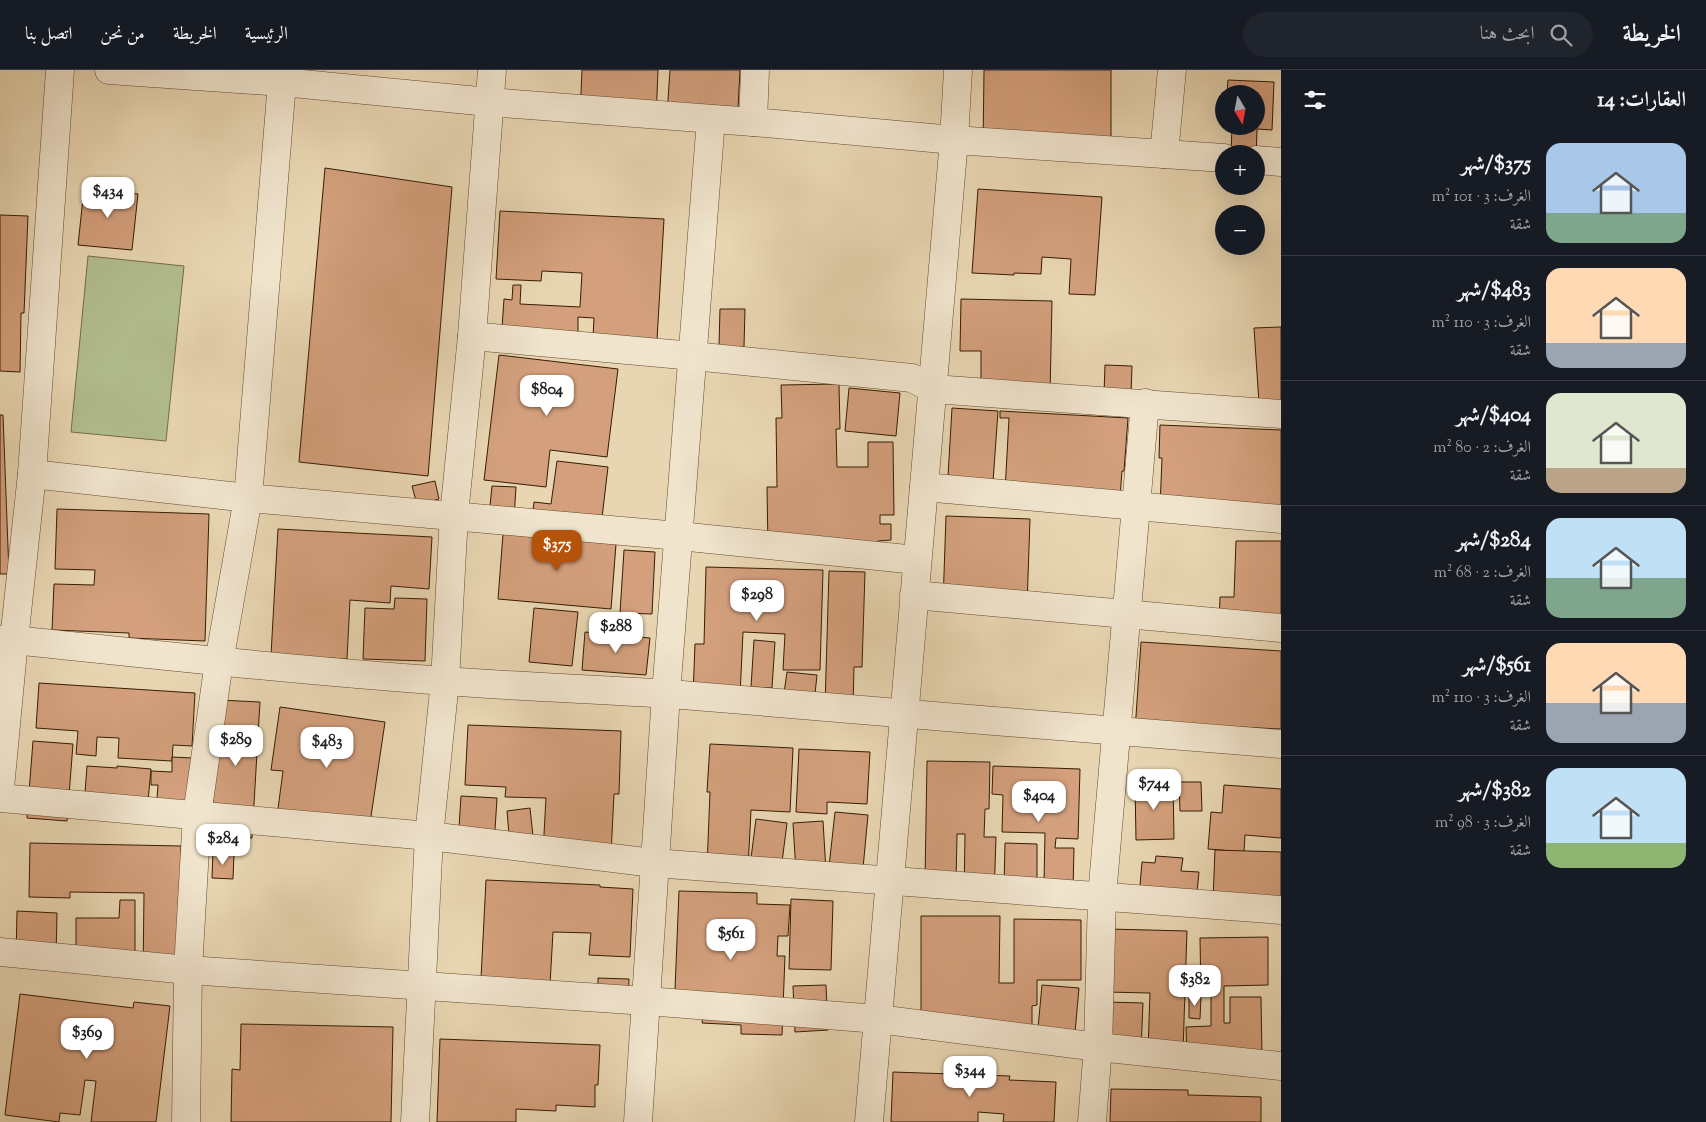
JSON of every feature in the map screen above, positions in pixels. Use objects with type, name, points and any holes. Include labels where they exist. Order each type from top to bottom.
[{"type":"street","points":[[0,788],[7,640],[32,474],[60,70]]},
{"type":"street","points":[[109,70],[282,82],[489,102],[753,122],[954,140],[1215,157]]},
{"type":"street","points":[[415,1122],[428,836],[445,681],[454,515],[472,336],[492,70]]},
{"type":"street","points":[[753,122],[755,70]]},
{"type":"street","points":[[869,1122],[954,140],[958,70]]},
{"type":"street","points":[[1164,154],[1172,70]]},
{"type":"street","points":[[186,1122],[188,970],[197,815],[219,662],[248,498],[282,82]]},
{"type":"street","points":[[638,1122],[666,694],[711,119]]},
{"type":"street","points":[[1265,161],[1281,162]]},
{"type":"street","points":[[472,336],[912,378],[932,389],[1281,414]]},
{"type":"street","points":[[1092,1122],[1098,1047],[1102,896],[1145,404]]},
{"type":"street","points":[[32,474],[248,498],[454,515],[917,560]]},
{"type":"street","points":[[924,487],[1281,519]]},
{"type":"street","points":[[914,595],[1281,628]]},
{"type":"street","points":[[7,640],[219,662],[445,681],[666,694],[1281,744]]},
{"type":"street","points":[[0,798],[428,836],[654,863],[1281,910]]},
{"type":"street","points":[[0,952],[188,970],[646,1001],[878,1020],[1098,1047],[1281,1066]]},
{"type":"green space","points":[[88,256],[184,266],[166,441],[71,432]]},
{"type":"building","points":[[582,70],[658,70],[656,120],[580,117]]},
{"type":"building","points":[[670,70],[740,70],[738,108],[667,115]]},
{"type":"building","points":[[984,70],[1111,70],[1111,148],[983,148]]},
{"type":"building","points":[[1228,80],[1274,82],[1272,130],[1265,130],[1265,85],[1228,85]]},
{"type":"building","points":[[1232,135],[1257,135],[1257,145],[1231,145]]},
{"type":"building","points":[[325,168],[452,187],[428,476],[299,462]]},
{"type":"building","points":[[84,189],[138,194],[132,250],[78,245]]},
{"type":"building","points":[[978,189],[1102,197],[1095,295],[1069,294],[1071,259],[1042,257],[1041,274],[972,273]]},
{"type":"building","points":[[500,211],[664,219],[657,340],[593,337],[594,318],[578,317],[578,332],[502,328],[504,299],[512,300],[513,285],[521,285],[520,304],[580,307],[582,273],[542,271],[541,281],[496,279]]},
{"type":"building","points":[[0,215],[28,216],[24,313],[21,313],[20,372],[0,371]]},
{"type":"building","points":[[961,299],[1052,301],[1050,395],[981,384],[981,351],[960,351]]},
{"type":"building","points":[[720,309],[745,309],[744,347],[719,346]]},
{"type":"building","points":[[1281,327],[1281,402],[1259,403],[1254,328]]},
{"type":"building","points":[[499,355],[618,369],[607,457],[550,450],[546,487],[484,480]]},
{"type":"building","points":[[1105,365],[1132,366],[1131,395],[1104,394]]},
{"type":"building","points":[[839,384],[840,429],[836,429],[837,467],[868,467],[868,442],[893,442],[894,515],[880,515],[880,524],[891,524],[891,540],[878,541],[878,551],[768,548],[767,487],[777,487],[776,418],[782,418],[781,385]]},
{"type":"building","points":[[849,388],[900,393],[896,436],[845,431]]},
{"type":"building","points":[[952,408],[998,411],[992,496],[947,493]]},
{"type":"building","points":[[1000,411],[1128,418],[1120,497],[1005,491],[1009,418],[1000,418]]},
{"type":"building","points":[[0,415],[3,415],[9,574],[0,574]]},
{"type":"building","points":[[1160,425],[1281,430],[1281,513],[1160,508],[1162,458],[1159,458]]},
{"type":"building","points":[[557,461],[608,467],[600,535],[531,527],[534,502],[551,504]]},
{"type":"building","points":[[435,481],[439,499],[417,505],[412,486]]},
{"type":"building","points":[[492,486],[516,487],[514,518],[489,516]]},
{"type":"building","points":[[57,509],[209,514],[205,641],[129,638],[129,633],[52,630],[54,584],[94,585],[95,570],[55,569]]},
{"type":"building","points":[[946,516],[1030,519],[1027,606],[943,603]]},
{"type":"building","points":[[278,529],[432,537],[429,589],[391,586],[390,603],[350,600],[347,659],[271,655]]},
{"type":"building","points":[[503,534],[616,544],[611,609],[498,599]]},
{"type":"building","points":[[1236,541],[1281,541],[1281,626],[1219,625],[1220,597],[1234,597]]},
{"type":"building","points":[[624,550],[655,552],[652,614],[620,613]]},
{"type":"building","points":[[706,567],[823,570],[820,670],[783,670],[785,634],[743,632],[740,696],[693,695],[695,644],[704,644]]},
{"type":"building","points":[[829,571],[865,572],[862,667],[854,667],[853,707],[825,706]]},
{"type":"building","points":[[395,598],[427,599],[425,661],[363,659],[365,608],[394,609]]},
{"type":"building","points":[[534,608],[578,612],[572,666],[529,662]]},
{"type":"building","points":[[585,632],[650,638],[646,675],[582,670]]},
{"type":"building","points":[[754,640],[775,642],[772,688],[751,687]]},
{"type":"building","points":[[1141,642],[1281,651],[1281,729],[1238,727],[1238,731],[1135,731]]},
{"type":"building","points":[[787,672],[817,675],[814,703],[783,700]]},
{"type":"building","points":[[39,683],[195,693],[192,746],[173,745],[172,761],[118,758],[119,738],[97,737],[96,756],[76,754],[78,731],[36,728]]},
{"type":"building","points":[[219,700],[260,702],[252,838],[223,836],[224,820],[212,820]]},
{"type":"building","points":[[280,707],[385,722],[369,830],[276,824],[283,771],[271,770]]},
{"type":"building","points":[[468,725],[621,731],[619,794],[614,794],[611,854],[543,852],[546,798],[505,797],[506,787],[465,785]]},
{"type":"building","points":[[33,741],[73,744],[67,821],[27,818]]},
{"type":"building","points":[[710,744],[793,748],[790,812],[751,810],[748,869],[707,867],[710,792],[707,792]]},
{"type":"building","points":[[799,749],[870,752],[867,804],[827,802],[827,814],[796,812]]},
{"type":"building","points":[[172,757],[192,758],[189,814],[156,812],[158,785],[151,785],[151,771],[172,772]]},
{"type":"building","points":[[927,761],[990,762],[989,809],[985,809],[984,837],[996,837],[994,897],[964,896],[965,834],[957,834],[956,883],[925,882]]},
{"type":"building","points":[[87,766],[151,769],[147,812],[84,807]]},
{"type":"building","points":[[993,766],[1080,769],[1078,839],[1056,838],[1055,848],[1074,848],[1073,890],[1004,888],[1005,843],[1037,844],[1037,881],[1044,882],[1045,833],[1002,832],[1003,795],[992,794]]},
{"type":"building","points":[[1173,782],[1174,839],[1136,840],[1135,783]]},
{"type":"building","points":[[1179,782],[1201,782],[1202,811],[1180,811]]},
{"type":"building","points":[[1224,785],[1281,789],[1281,838],[1245,835],[1244,852],[1208,849],[1211,812],[1222,813]]},
{"type":"building","points":[[461,796],[497,798],[494,846],[458,844]]},
{"type":"building","points":[[530,808],[535,855],[511,858],[507,811]]},
{"type":"building","points":[[835,812],[868,815],[862,879],[828,876]]},
{"type":"building","points":[[756,819],[787,823],[781,870],[750,866]]},
{"type":"building","points":[[823,821],[826,871],[796,872],[793,823]]},
{"type":"building","points":[[30,843],[181,846],[179,978],[143,978],[144,893],[70,892],[70,898],[29,897]]},
{"type":"building","points":[[1215,850],[1281,852],[1281,909],[1213,900]]},
{"type":"building","points":[[213,852],[234,853],[233,879],[212,878]]},
{"type":"building","points":[[1156,856],[1183,858],[1181,871],[1199,872],[1196,902],[1139,897],[1142,862],[1155,863]]},
{"type":"building","points":[[486,880],[600,885],[600,887],[633,889],[630,957],[589,955],[591,933],[553,932],[549,1002],[480,998]]},
{"type":"building","points":[[679,891],[757,893],[757,904],[790,905],[788,936],[778,936],[777,956],[785,956],[782,1035],[741,1034],[741,1025],[702,1023],[703,1015],[674,1014]]},
{"type":"building","points":[[791,899],[833,901],[831,970],[789,969]]},
{"type":"building","points":[[120,900],[135,900],[135,961],[76,961],[76,918],[119,918]]},
{"type":"building","points":[[17,911],[57,913],[56,959],[16,958]]},
{"type":"building","points":[[921,916],[1000,916],[999,983],[1014,983],[1014,919],[1081,920],[1081,980],[1037,980],[1037,1005],[1032,1006],[1032,1042],[961,1038],[921,1039]]},
{"type":"building","points":[[1108,929],[1187,931],[1183,1052],[1148,1051],[1150,993],[1106,992]]},
{"type":"building","points":[[1268,937],[1268,985],[1224,986],[1224,1023],[1230,1023],[1230,997],[1261,997],[1262,1056],[1187,1058],[1186,1027],[1211,1026],[1211,996],[1201,996],[1200,938]]},
{"type":"building","points":[[598,978],[629,979],[628,1010],[598,1010]]},
{"type":"building","points":[[826,985],[828,1030],[795,1032],[793,986]]},
{"type":"building","points":[[1042,985],[1079,988],[1073,1055],[1037,1039]]},
{"type":"building","points":[[20,994],[133,1008],[134,1002],[170,1006],[156,1122],[91,1122],[96,1081],[85,1080],[80,1115],[60,1113],[59,1122],[5,1115]]},
{"type":"building","points":[[1189,996],[1201,996],[1200,1019],[1189,1018]]},
{"type":"building","points":[[1107,1002],[1143,1003],[1141,1050],[1105,1048]]},
{"type":"building","points":[[241,1024],[393,1027],[391,1122],[231,1122],[232,1069],[240,1070]]},
{"type":"building","points":[[440,1039],[600,1045],[598,1085],[595,1085],[595,1107],[556,1105],[556,1111],[516,1109],[516,1122],[437,1122]]},
{"type":"building","points":[[893,1072],[1010,1076],[1009,1080],[1056,1082],[1054,1122],[1003,1122],[1004,1114],[978,1112],[978,1122],[891,1122]]},
{"type":"building","points":[[1111,1089],[1188,1090],[1188,1095],[1261,1097],[1261,1122],[1110,1122]]}]
